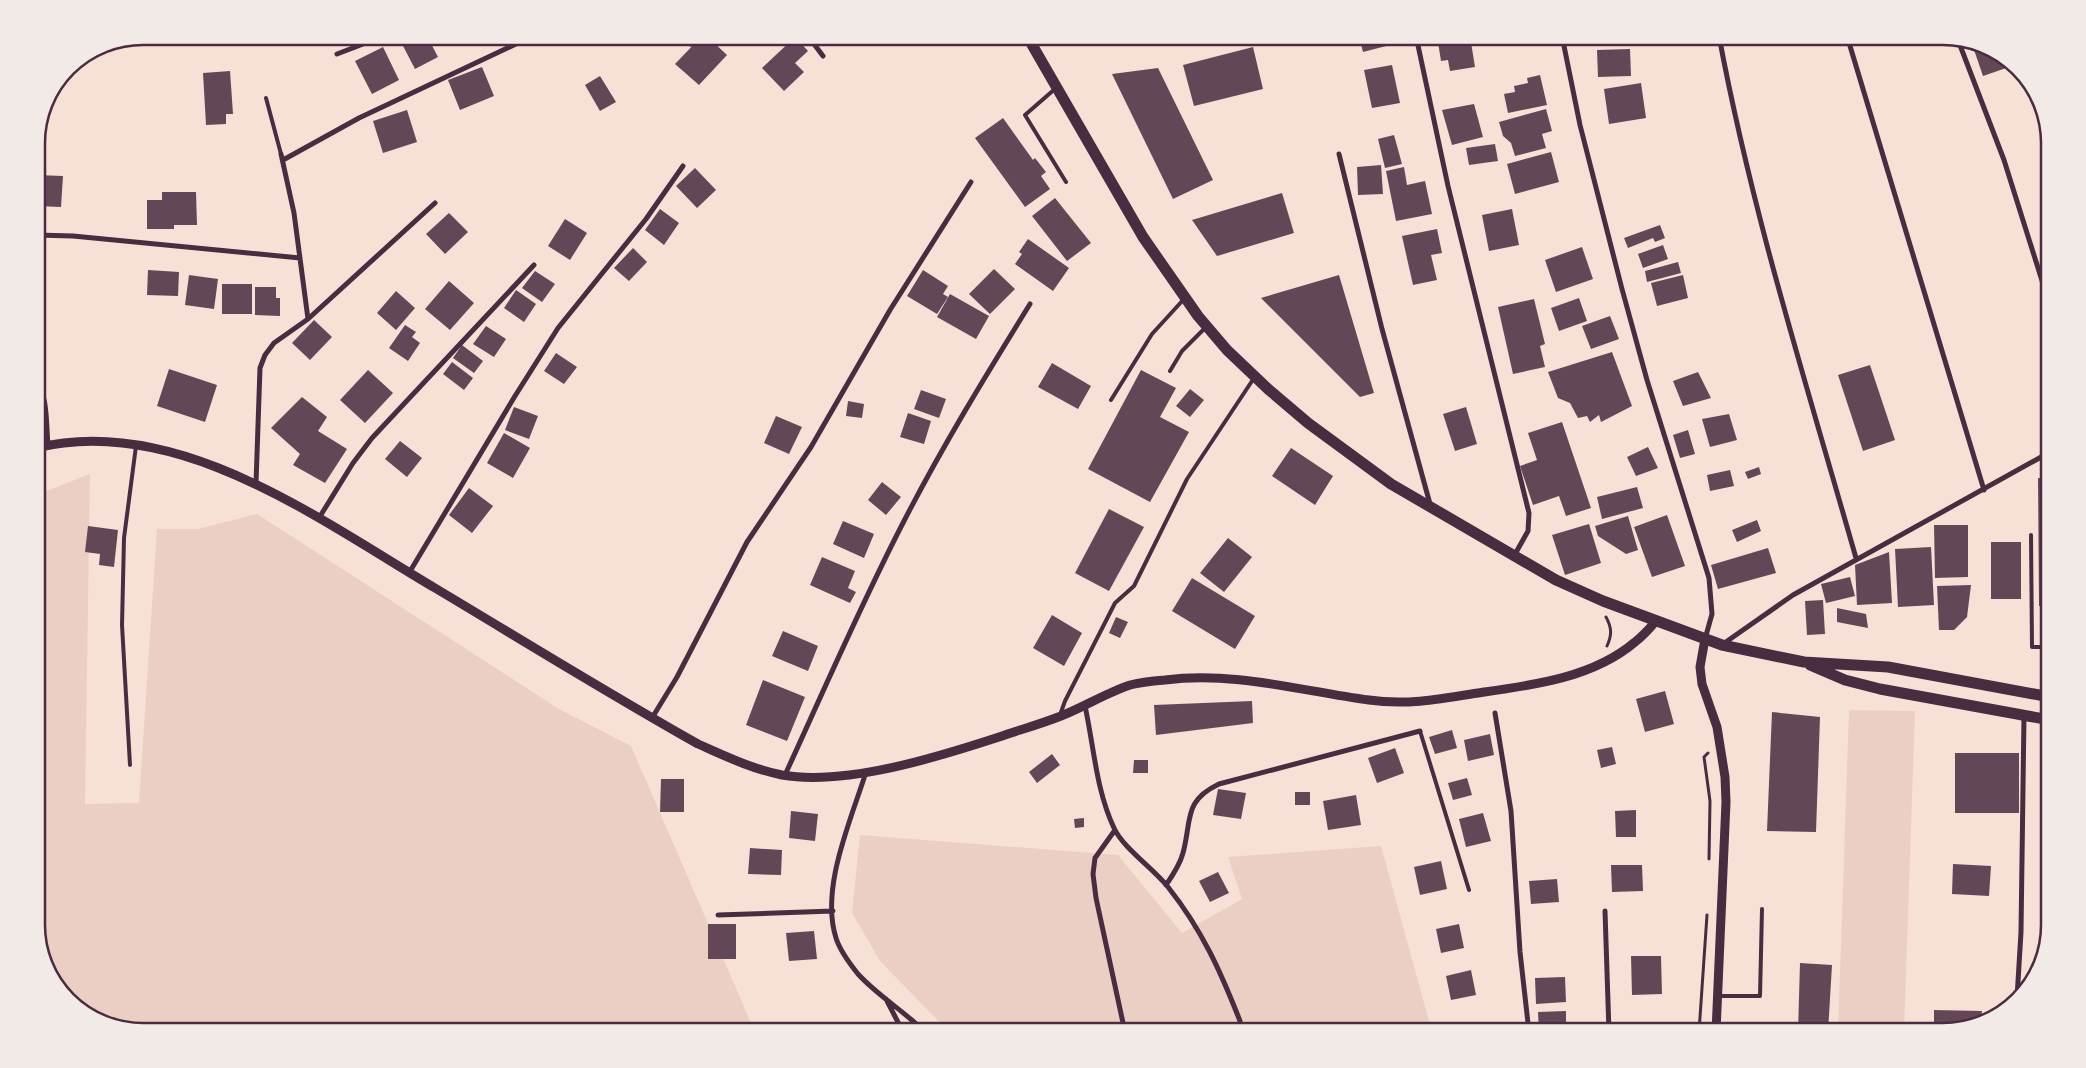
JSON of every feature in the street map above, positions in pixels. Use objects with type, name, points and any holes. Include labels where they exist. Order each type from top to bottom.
[{"type":"main road","points":[[1032,45],[1143,237],[1185,298],[1207,326],[1227,350],[1308,423],[1391,484],[1556,580],[1603,601],[1722,645],[1804,662],[1888,667],[2041,695]]},
{"type":"main road","points":[[1804,662],[1845,680],[1880,689],[2041,719]]},
{"type":"street","points":[[337,54],[360,45]]},
{"type":"street","points":[[283,160],[359,118],[514,45]]},
{"type":"street","points":[[815,45],[823,56]]},
{"type":"street","points":[[1418,45],[1451,196],[1529,513],[1528,531],[1514,556]]},
{"type":"street","points":[[1564,45],[1594,181],[1632,325],[1660,424],[1709,578],[1712,614],[1704,639],[1700,667],[1702,684],[1717,727],[1726,777],[1716,1023]]},
{"type":"street","points":[[1721,45],[1730,100],[1752,185],[1856,558]]},
{"type":"street","points":[[1850,45],[1984,490]]},
{"type":"street","points":[[1961,47],[2004,160],[2041,277]]},
{"type":"street","points":[[281,154],[294,213],[308,319]]},
{"type":"street","points":[[1339,154],[1382,329],[1430,507]]},
{"type":"street","points":[[409,573],[558,328],[646,219],[683,166]]},
{"type":"street","points":[[652,718],[677,677],[747,542],[811,447],[890,310],[971,182]]},
{"type":"street","points":[[256,483],[260,368],[265,355],[274,343],[308,319],[435,203]]},
{"type":"street","points":[[45,235],[73,236],[300,258]]},
{"type":"street","points":[[319,518],[353,463],[372,438],[534,265]]},
{"type":"street","points":[[785,775],[840,652],[904,521],[989,371],[1030,304]]},
{"type":"street","points":[[45,403],[48,445]]},
{"type":"street","points":[[45,446],[73,441],[97,441],[136,446],[199,461],[256,483],[319,518],[698,744],[759,770],[785,775],[835,776],[866,772],[940,756],[1059,717],[1131,685],[1197,676],[1261,683],[1372,701],[1443,700],[1544,683],[1582,671],[1616,655],[1636,642],[1656,621]]},
{"type":"street","points":[[1722,645],[1793,595],[1856,558],[1984,490],[2041,457]]},
{"type":"street","points":[[1085,706],[1093,741],[1099,785],[1115,830],[1137,856],[1166,885],[1192,918],[1216,962],[1240,1020]]},
{"type":"street","points":[[1495,713],[1511,811],[1520,952],[1528,1023]]},
{"type":"street","points":[[2018,989],[2021,932],[2024,716]]},
{"type":"street","points":[[1166,885],[1182,855],[1190,814],[1196,800],[1206,790],[1219,784],[1420,731]]},
{"type":"street","points":[[866,772],[839,855],[834,880],[833,911],[836,939],[846,958],[859,975],[914,1023]]},
{"type":"street","points":[[1115,830],[1096,858],[1093,874],[1123,1023]]},
{"type":"street","points":[[718,914],[833,911]]},
{"type":"street","points":[[1605,911],[1609,1023]]},
{"type":"street","points":[[884,997],[898,1023]]},
{"type":"lane","points":[[1056,88],[1025,115],[1066,182]]},
{"type":"lane","points":[[266,98],[281,154]]},
{"type":"lane","points":[[1111,400],[1152,334],[1185,298]]},
{"type":"lane","points":[[1170,371],[1182,351],[1207,326]]},
{"type":"lane","points":[[1059,717],[1065,701],[1115,603],[1134,586],[1187,479],[1255,376]]},
{"type":"lane","points":[[130,765],[122,625],[124,538],[136,446]]},
{"type":"lane","points":[[2031,535],[2032,647],[2041,647]]},
{"type":"lane","points":[[1420,731],[1469,890]]},
{"type":"lane","points":[[1718,996],[1760,996],[1762,909]]},
{"type":"path","points":[[1605,615],[1611,626],[1611,638],[1606,650]]},
{"type":"path","points":[[1709,860],[1710,801],[1704,757],[1719,741]]},
{"type":"path","points":[[1700,1023],[1707,908]]},
{"type":"shaded area","points":[[90,474],[85,804],[139,803],[157,529],[198,529],[257,514],[559,709],[631,746],[751,1023],[136,1023],[111,1018],[88,1007],[61,980],[50,957],[45,932],[45,492]]},
{"type":"shaded area","points":[[1849,710],[1915,711],[1904,1023],[1838,1023]]},
{"type":"shaded area","points":[[860,835],[1118,855],[1182,933],[1242,899],[1228,857],[1381,846],[1430,1023],[940,1023],[880,961],[852,913]]},
{"type":"building","points":[[403,45],[432,45],[438,57],[415,69]]},
{"type":"building","points":[[693,45],[716,45],[727,55],[699,85],[675,64]]},
{"type":"building","points":[[786,45],[802,45],[808,51],[795,63],[804,72],[784,91],[762,68]]},
{"type":"building","points":[[1361,45],[1390,45],[1363,52]]},
{"type":"building","points":[[1438,45],[1471,45],[1475,67],[1450,71],[1448,60],[1441,61]]},
{"type":"building","points":[[383,47],[399,80],[372,94],[355,61]]},
{"type":"building","points":[[1253,47],[1263,89],[1194,106],[1183,65]]},
{"type":"building","points":[[1630,49],[1631,76],[1598,77],[1597,50]]},
{"type":"building","points":[[1974,50],[1998,61],[2007,68],[1983,76]]},
{"type":"building","points":[[1392,65],[1400,103],[1372,108],[1364,70]]},
{"type":"building","points":[[482,67],[494,96],[460,110],[448,80]]},
{"type":"building","points":[[1158,68],[1213,180],[1173,199],[1112,74]]},
{"type":"building","points":[[230,71],[233,114],[226,114],[226,124],[206,125],[203,73]]},
{"type":"building","points":[[1540,75],[1547,105],[1508,113],[1504,94],[1515,92],[1514,86],[1528,83],[1527,78]]},
{"type":"building","points":[[600,76],[616,102],[600,111],[585,85]]},
{"type":"building","points":[[1641,83],[1646,118],[1609,124],[1604,89]]},
{"type":"building","points":[[1474,104],[1483,137],[1452,145],[1442,110]]},
{"type":"building","points":[[1546,109],[1552,131],[1542,134],[1546,148],[1515,156],[1511,143],[1503,136],[1499,122]]},
{"type":"building","points":[[407,110],[417,142],[383,153],[373,121]]},
{"type":"building","points":[[1003,118],[1033,160],[1035,158],[1046,172],[1041,176],[1050,189],[1025,207],[975,138]]},
{"type":"building","points":[[1394,135],[1402,164],[1385,168],[1378,139]]},
{"type":"building","points":[[1495,144],[1498,161],[1469,165],[1466,148]]},
{"type":"building","points":[[1551,152],[1559,182],[1515,194],[1507,164]]},
{"type":"building","points":[[1381,165],[1383,194],[1358,195],[1357,167]]},
{"type":"building","points":[[1404,167],[1407,185],[1425,181],[1432,214],[1396,221],[1386,171]]},
{"type":"building","points":[[695,168],[716,190],[697,208],[676,186]]},
{"type":"building","points":[[45,175],[63,176],[61,207],[45,206]]},
{"type":"building","points":[[162,192],[196,192],[197,225],[174,225],[174,229],[147,229],[147,200],[162,200]]},
{"type":"building","points":[[1282,193],[1294,233],[1217,256],[1192,220]]},
{"type":"building","points":[[1055,198],[1091,243],[1067,261],[1032,216]]},
{"type":"building","points":[[660,209],[679,223],[664,245],[645,230]]},
{"type":"building","points":[[1512,209],[1519,245],[1489,251],[1482,215]]},
{"type":"building","points":[[449,213],[468,232],[445,254],[426,234]]},
{"type":"building","points":[[565,219],[587,233],[570,260],[548,246]]},
{"type":"building","points":[[1660,225],[1665,238],[1655,242],[1653,238],[1628,248],[1624,238]]},
{"type":"building","points":[[1437,229],[1442,253],[1431,255],[1437,280],[1413,285],[1402,236]]},
{"type":"building","points":[[1028,239],[1069,268],[1053,291],[1015,264],[1022,254],[1019,252]]},
{"type":"building","points":[[1663,245],[1668,259],[1643,268],[1638,254]]},
{"type":"building","points":[[1582,247],[1593,279],[1556,292],[1545,260]]},
{"type":"building","points":[[633,248],[647,262],[629,281],[614,268]]},
{"type":"building","points":[[1678,262],[1681,273],[1647,282],[1645,271]]},
{"type":"building","points":[[994,269],[1015,289],[990,314],[969,294]]},
{"type":"building","points":[[148,270],[179,272],[178,296],[147,295]]},
{"type":"building","points":[[923,270],[948,286],[943,294],[948,297],[937,314],[907,296]]},
{"type":"building","points":[[535,271],[555,284],[542,302],[522,288]]},
{"type":"building","points":[[189,275],[218,279],[214,309],[185,305]]},
{"type":"building","points":[[1339,275],[1374,393],[1360,397],[1261,298]]},
{"type":"building","points":[[1683,275],[1688,298],[1657,306],[1651,283]]},
{"type":"building","points":[[449,281],[474,303],[450,330],[425,309]]},
{"type":"building","points":[[222,284],[252,284],[252,314],[222,314]]},
{"type":"building","points":[[255,287],[276,287],[276,298],[280,298],[280,316],[255,315]]},
{"type":"building","points":[[516,290],[536,304],[524,322],[504,308]]},
{"type":"building","points":[[396,291],[415,308],[396,330],[377,313]]},
{"type":"building","points":[[950,294],[989,316],[976,339],[937,317]]},
{"type":"building","points":[[1579,298],[1587,321],[1559,331],[1551,308]]},
{"type":"building","points":[[1534,299],[1545,344],[1540,346],[1545,367],[1513,374],[1498,307]]},
{"type":"building","points":[[1610,316],[1619,339],[1591,349],[1582,326]]},
{"type":"building","points":[[314,320],[332,337],[310,360],[292,343]]},
{"type":"building","points":[[405,325],[416,332],[412,337],[420,343],[408,361],[389,348]]},
{"type":"building","points":[[486,326],[506,339],[494,357],[473,344]]},
{"type":"building","points":[[462,345],[483,361],[474,373],[453,358]]},
{"type":"building","points":[[1612,352],[1632,406],[1601,422],[1599,415],[1590,422],[1587,416],[1578,418],[1570,403],[1558,398],[1548,372]]},
{"type":"building","points":[[556,353],[577,367],[564,384],[544,371]]},
{"type":"building","points":[[452,362],[473,378],[464,390],[443,374]]},
{"type":"building","points":[[1052,363],[1091,386],[1078,409],[1038,387]]},
{"type":"building","points":[[1870,365],[1895,440],[1863,451],[1838,375]]},
{"type":"building","points":[[169,369],[217,385],[205,422],[157,406]]},
{"type":"building","points":[[368,370],[393,393],[365,423],[340,400]]},
{"type":"building","points":[[1141,370],[1176,388],[1160,417],[1189,432],[1150,502],[1088,469]]},
{"type":"building","points":[[1698,372],[1711,398],[1683,406],[1673,381]]},
{"type":"building","points":[[1190,389],[1204,400],[1190,417],[1176,406]]},
{"type":"building","points":[[921,390],[946,399],[939,418],[914,409]]},
{"type":"building","points":[[302,397],[327,417],[318,431],[347,449],[325,483],[293,465],[300,454],[271,428]]},
{"type":"building","points":[[848,401],[864,404],[862,418],[846,416]]},
{"type":"building","points":[[514,407],[538,416],[529,439],[505,430]]},
{"type":"building","points":[[1466,407],[1477,444],[1455,451],[1443,414]]},
{"type":"building","points":[[908,413],[931,421],[924,444],[900,437]]},
{"type":"building","points":[[1729,414],[1737,440],[1710,447],[1702,419]]},
{"type":"building","points":[[776,416],[802,427],[789,454],[764,443]]},
{"type":"building","points":[[1562,422],[1591,508],[1566,516],[1559,496],[1533,505],[1520,466],[1537,460],[1528,433]]},
{"type":"building","points":[[1688,430],[1695,454],[1680,458],[1673,435]]},
{"type":"building","points":[[504,433],[530,448],[513,478],[487,463]]},
{"type":"building","points":[[400,441],[422,458],[407,477],[385,459]]},
{"type":"building","points":[[1648,447],[1658,468],[1636,476],[1627,457]]},
{"type":"building","points":[[1291,448],[1333,476],[1315,505],[1272,476]]},
{"type":"building","points":[[1759,467],[1761,474],[1748,479],[1745,472]]},
{"type":"building","points":[[1730,470],[1734,486],[1710,491],[1707,475]]},
{"type":"building","points":[[2038,478],[2041,478],[2041,606],[2039,606]]},
{"type":"building","points":[[882,482],[901,497],[886,515],[868,500]]},
{"type":"building","points":[[1637,487],[1643,508],[1602,519],[1597,497]]},
{"type":"building","points":[[469,488],[493,506],[472,533],[449,515]]},
{"type":"building","points":[[1109,509],[1144,527],[1109,591],[1075,573]]},
{"type":"building","points":[[1667,515],[1685,566],[1652,577],[1634,527]]},
{"type":"building","points":[[1628,516],[1638,550],[1626,554],[1598,536],[1595,526]]},
{"type":"building","points":[[1757,520],[1761,531],[1737,542],[1732,530]]},
{"type":"building","points":[[843,521],[874,534],[864,558],[833,544]]},
{"type":"building","points":[[1589,524],[1601,563],[1565,575],[1552,535]]},
{"type":"building","points":[[1934,525],[1968,525],[1968,577],[1935,578]]},
{"type":"building","points":[[88,526],[118,530],[114,567],[99,565],[100,554],[85,552]]},
{"type":"building","points":[[1228,538],[1252,557],[1224,592],[1200,573]]},
{"type":"building","points":[[1991,542],[2021,542],[2021,599],[1991,599]]},
{"type":"building","points":[[1931,547],[1934,605],[1898,607],[1895,549]]},
{"type":"building","points":[[1768,548],[1776,573],[1718,589],[1711,565]]},
{"type":"building","points":[[1889,552],[1892,603],[1857,605],[1855,565]]},
{"type":"building","points":[[822,557],[855,571],[848,588],[856,592],[850,603],[810,585]]},
{"type":"building","points":[[1850,577],[1855,596],[1826,603],[1821,584]]},
{"type":"building","points":[[1192,578],[1255,616],[1235,649],[1172,611]]},
{"type":"building","points":[[1971,585],[1967,617],[1954,630],[1939,630],[1937,586]]},
{"type":"building","points":[[1823,600],[1825,634],[1807,635],[1805,601]]},
{"type":"building","points":[[1837,608],[1866,614],[1868,628],[1837,622]]},
{"type":"building","points":[[1052,615],[1082,633],[1064,666],[1033,648]]},
{"type":"building","points":[[1116,617],[1128,622],[1120,638],[1109,633]]},
{"type":"building","points":[[783,631],[818,646],[808,671],[772,656]]},
{"type":"building","points":[[763,680],[805,697],[787,741],[746,725]]},
{"type":"building","points":[[1665,691],[1674,724],[1645,732],[1636,699]]},
{"type":"building","points":[[1252,701],[1253,723],[1156,735],[1154,705]]},
{"type":"building","points":[[1772,712],[1820,717],[1816,832],[1767,831]]},
{"type":"building","points":[[1452,730],[1457,748],[1435,754],[1429,737]]},
{"type":"building","points":[[1490,734],[1494,755],[1468,761],[1464,740]]},
{"type":"building","points":[[1612,747],[1616,764],[1601,768],[1597,750]]},
{"type":"building","points":[[1395,748],[1404,773],[1377,783],[1368,758]]},
{"type":"building","points":[[1955,753],[2019,753],[2019,813],[1955,813]]},
{"type":"building","points":[[1052,754],[1060,765],[1037,783],[1029,772]]},
{"type":"building","points":[[1134,760],[1148,760],[1148,773],[1133,773]]},
{"type":"building","points":[[1467,778],[1472,795],[1453,800],[1448,783]]},
{"type":"building","points":[[661,779],[684,779],[684,812],[660,812]]},
{"type":"building","points":[[1218,789],[1246,793],[1241,819],[1213,815]]},
{"type":"building","points":[[1295,792],[1310,792],[1310,805],[1295,805]]},
{"type":"building","points":[[1356,795],[1361,825],[1328,830],[1323,801]]},
{"type":"building","points":[[1636,810],[1636,837],[1616,837],[1615,811]]},
{"type":"building","points":[[791,811],[818,814],[815,841],[789,838]]},
{"type":"building","points":[[1483,813],[1491,841],[1466,847],[1459,819]]},
{"type":"building","points":[[1084,818],[1084,827],[1075,828],[1074,819]]},
{"type":"building","points":[[750,848],[782,850],[781,875],[748,874]]},
{"type":"building","points":[[1441,861],[1447,889],[1420,895],[1414,867]]},
{"type":"building","points":[[1953,864],[1991,866],[1989,896],[1952,894]]},
{"type":"building","points":[[1611,865],[1642,865],[1643,891],[1612,892]]},
{"type":"building","points":[[1218,872],[1229,893],[1210,902],[1199,881]]},
{"type":"building","points":[[1557,879],[1559,902],[1531,904],[1529,881]]},
{"type":"building","points":[[708,924],[736,924],[736,959],[708,959]]},
{"type":"building","points":[[1459,924],[1464,948],[1441,953],[1436,929]]},
{"type":"building","points":[[814,931],[817,959],[789,961],[786,933]]},
{"type":"building","points":[[1631,956],[1661,956],[1662,994],[1632,995]]},
{"type":"building","points":[[1800,963],[1832,965],[1829,1023],[1798,1023]]},
{"type":"building","points":[[1471,970],[1476,995],[1451,1000],[1446,976]]},
{"type":"building","points":[[1565,977],[1566,1002],[1536,1004],[1535,978]]},
{"type":"building","points":[[1934,1010],[1982,1011],[1981,1016],[1969,1020],[1934,1023]]},
{"type":"building","points":[[1566,1011],[1566,1023],[1539,1023],[1538,1012]]}]
